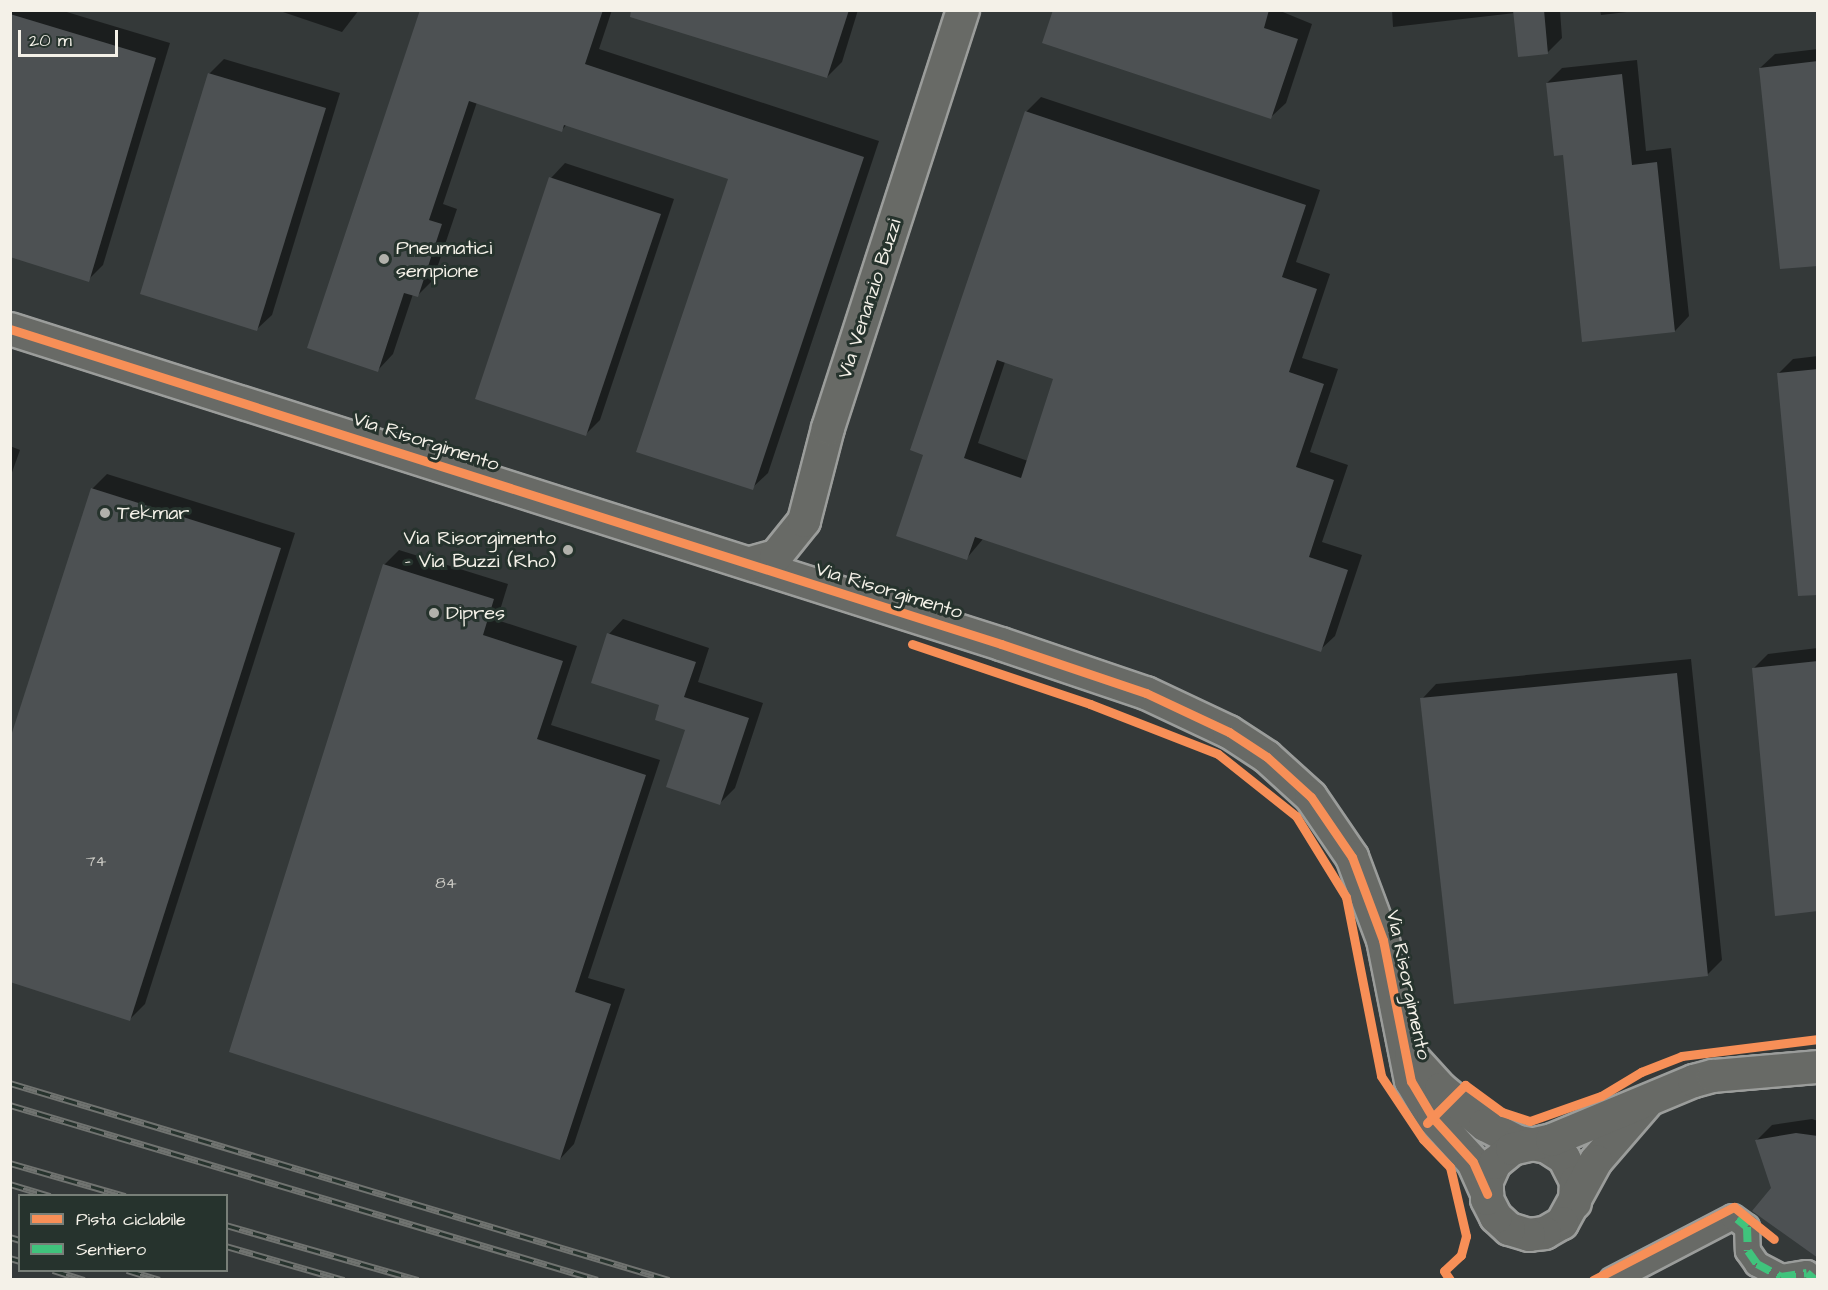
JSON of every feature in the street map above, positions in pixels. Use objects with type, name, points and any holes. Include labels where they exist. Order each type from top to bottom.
[{"type":"street","name":"Via Venanzio Buzzi","points":[[751,563],[776,555],[804,521],[828,428],[963,10]]},
{"type":"street","name":"Via Risorgimento","points":[[10,329],[751,563],[810,586],[1146,693],[1204,718],[1267,757],[1311,797],[1341,838],[1360,874],[1383,940],[1402,1042],[1415,1092],[1473,1162],[1487,1194]]},
{"type":"street","name":"Via Risorgimento","points":[[1402,1042],[1431,1079],[1467,1113],[1507,1137],[1531,1145]]},
{"type":"street","points":[[1647,1102],[1596,1161],[1574,1204],[1554,1229],[1524,1234],[1509,1229],[1496,1218],[1487,1194],[1490,1172],[1499,1158],[1512,1149],[1531,1145],[1713,1076],[1818,1067]]},
{"type":"street","points":[[1531,1145],[1554,1150],[1570,1166],[1577,1186],[1574,1204]]},
{"type":"street","points":[[1612,1280],[1733,1217],[1747,1227],[1748,1251],[1757,1264],[1781,1277],[1807,1273],[1815,1280]]},
{"type":"building","points":[[420,10],[603,10],[585,64],[864,157],[753,490],[636,452],[728,179],[564,125],[562,132],[469,101],[429,220],[442,224],[418,297],[404,293],[378,372],[307,348]]},
{"type":"building","points":[[631,10],[849,10],[827,78],[630,17]]},
{"type":"building","points":[[1053,10],[1269,10],[1264,28],[1298,39],[1271,119],[1042,43]]},
{"type":"building","points":[[1513,10],[1544,10],[1548,54],[1518,57]]},
{"type":"building","points":[[10,14],[156,58],[89,282],[10,257]]},
{"type":"building","points":[[1818,61],[1818,266],[1780,269],[1759,68]]},
{"type":"building","points":[[208,73],[326,108],[257,331],[140,294]]},
{"type":"building","points":[[1622,74],[1632,165],[1657,162],[1675,332],[1582,342],[1563,155],[1554,156],[1546,83]]},
{"type":"building","points":[[1025,111],[1306,205],[1282,277],[1317,289],[1289,372],[1324,384],[1296,467],[1334,480],[1309,557],[1348,570],[1321,652],[975,537],[967,560],[896,536],[923,455],[910,450]],"holes":[[[997,360],[1053,379],[1021,478],[964,458]]]},
{"type":"building","points":[[549,177],[661,214],[586,436],[475,399]]},
{"type":"building","points":[[1818,369],[1818,595],[1798,596],[1777,373]]},
{"type":"building","points":[[91,488],[281,548],[130,1021],[10,982],[10,739]]},
{"type":"building","points":[[383,564],[494,599],[483,635],[563,661],[537,739],[646,775],[575,992],[611,1004],[560,1160],[229,1052]]},
{"type":"building","points":[[607,633],[696,662],[684,697],[749,718],[720,805],[666,787],[685,730],[655,720],[659,705],[591,683]]},
{"type":"building","points":[[1818,661],[1818,911],[1775,916],[1752,668]]},
{"type":"building","points":[[1677,673],[1708,976],[1454,1004],[1420,698]]},
{"type":"building","points":[[1796,1133],[1818,1136],[1818,1258],[1752,1211],[1771,1188],[1755,1140]]},
{"type":"railway","points":[[10,1083],[669,1280]]},
{"type":"railway","points":[[10,1105],[598,1280]]},
{"type":"railway","points":[[10,1163],[118,1194]]},
{"type":"railway","points":[[10,1184],[43,1194]]},
{"type":"railway","points":[[228,1226],[418,1280]]},
{"type":"railway","points":[[10,1237],[18,1239]]},
{"type":"railway","points":[[228,1247],[344,1280]]},
{"type":"railway","points":[[10,1258],[18,1260]]},
{"type":"railway","points":[[59,1272],[84,1280]]},
{"type":"railway","points":[[133,1272],[159,1280]]},
{"type":"marked path","points":[[1737,1219],[1747,1227],[1748,1251],[1757,1264],[1781,1277],[1807,1273],[1815,1280]]},
{"type":"cycle path","points":[[10,329],[1001,644],[1146,693],[1229,732],[1267,757],[1311,797],[1352,857],[1383,940],[1411,1081],[1433,1118],[1473,1162],[1487,1194]]},
{"type":"cycle path","points":[[912,644],[1090,704],[1218,754],[1296,816],[1346,897],[1381,1076],[1423,1139],[1450,1167],[1466,1236],[1461,1255],[1444,1271],[1450,1280]]},
{"type":"cycle path","points":[[1427,1123],[1465,1085],[1502,1112],[1530,1121],[1601,1096],[1641,1072],[1682,1056],[1818,1039]]},
{"type":"cycle path","points":[[1593,1280],[1734,1207],[1774,1239]]},
{"type":"place","name":"Pneumatici sempione","points":[[384,259]]},
{"type":"place","name":"Tekmar","points":[[105,513]]},
{"type":"place","name":"Via Risorgimento - Via Buzzi (Rho)","points":[[568,550]]},
{"type":"place","name":"Dipres","points":[[434,613]]}]
